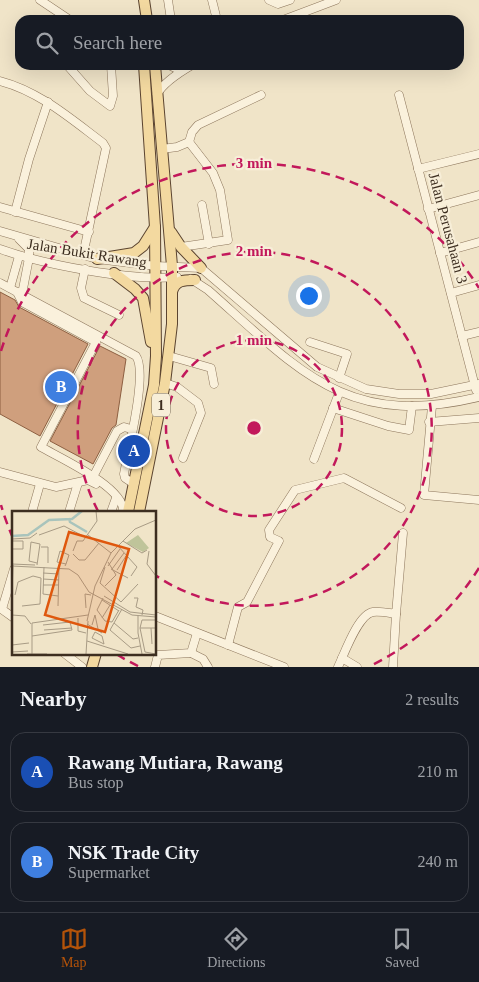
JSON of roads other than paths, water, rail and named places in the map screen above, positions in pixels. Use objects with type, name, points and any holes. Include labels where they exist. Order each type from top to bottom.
[{"type":"main road","points":[[144,0],[146,15]]},
{"type":"main road","name":"1","points":[[125,510],[134,484],[154,385],[156,227],[144,70]]},
{"type":"main road","name":"1","points":[[139,511],[169,356],[172,266],[155,70]]},
{"type":"main road","points":[[168,224],[181,247],[201,268]]},
{"type":"main road","points":[[97,259],[134,253],[143,246],[156,227]]},
{"type":"main road","points":[[114,274],[144,298],[150,331],[154,385]]},
{"type":"main road","points":[[171,297],[176,284],[183,280],[195,280]]},
{"type":"main road","points":[[92,667],[96,654]]},
{"type":"street","points":[[40,0],[62,15]]},
{"type":"street","points":[[168,0],[170,15]]},
{"type":"street","points":[[212,0],[216,15]]},
{"type":"street","points":[[268,0],[278,4],[290,0]]},
{"type":"street","points":[[296,15],[336,0]]},
{"type":"street","points":[[54,10],[54,15]]},
{"type":"street","points":[[71,70],[90,91],[110,106],[113,96],[111,70]]},
{"type":"street","points":[[157,94],[160,89],[181,71]]},
{"type":"street","points":[[0,81],[20,86],[48,102],[103,143],[106,148],[83,255]]},
{"type":"street","points":[[189,142],[192,132],[198,125],[261,95]]},
{"type":"street","name":"Jalan Perusahaan 3","points":[[399,96],[479,397]]},
{"type":"street","points":[[15,212],[29,159],[48,102]]},
{"type":"street","points":[[162,149],[177,147],[189,142]]},
{"type":"street","points":[[181,247],[228,240],[220,190],[214,173],[189,142]]},
{"type":"street","points":[[418,169],[479,154]]},
{"type":"street","points":[[428,209],[479,195]]},
{"type":"street","points":[[202,205],[209,244]]},
{"type":"street","points":[[0,207],[88,232]]},
{"type":"street","name":"Jalan Bukit Rawang","points":[[0,231],[97,259],[156,266],[201,268]]},
{"type":"street","points":[[13,235],[29,249],[30,258],[16,291]]},
{"type":"street","points":[[440,252],[479,242]]},
{"type":"street","name":"Jalan Bukit Rawang","points":[[0,249],[19,256],[114,274],[156,278],[182,277],[195,280]]},
{"type":"street","points":[[19,256],[16,291],[22,302],[96,342],[41,447],[107,486],[122,500],[125,510]]},
{"type":"street","points":[[201,268],[317,367],[366,390],[399,394],[431,394],[477,385]]},
{"type":"street","points":[[85,269],[81,288],[84,298],[119,315]]},
{"type":"street","points":[[195,280],[288,360],[309,376],[339,393],[364,401],[412,406],[432,406],[479,397]]},
{"type":"street","points":[[0,283],[136,356],[140,362],[140,390],[124,474],[125,478],[134,484]]},
{"type":"street","points":[[451,293],[479,286]]},
{"type":"street","points":[[462,336],[479,332]]},
{"type":"street","points":[[310,342],[347,354],[339,378]]},
{"type":"street","points":[[288,360],[296,350]]},
{"type":"street","points":[[169,356],[211,368],[214,384]]},
{"type":"street","points":[[165,383],[177,387],[198,403],[201,413],[183,458]]},
{"type":"street","points":[[314,459],[339,393]]},
{"type":"street","points":[[334,408],[388,426],[408,430],[412,406]]},
{"type":"street","points":[[432,406],[429,422],[424,495],[479,500]]},
{"type":"street","points":[[429,422],[479,418]]},
{"type":"street","points":[[93,478],[117,431],[124,428],[132,429]]},
{"type":"street","points":[[0,472],[56,487],[92,481],[112,492],[125,510]]},
{"type":"street","points":[[228,645],[238,608],[247,602],[279,541],[270,537],[269,530],[295,490],[344,478],[400,508]]},
{"type":"street","points":[[69,511],[78,483]]},
{"type":"street","points":[[32,511],[40,484]]},
{"type":"street","points":[[111,511],[116,498]]},
{"type":"street","points":[[393,667],[403,533]]},
{"type":"street","points":[[12,575],[1,608],[12,616]]},
{"type":"street","points":[[338,667],[355,630],[367,614],[373,612],[396,614]]},
{"type":"street","points":[[156,616],[284,667]]},
{"type":"street","points":[[191,654],[197,633]]},
{"type":"street","points":[[65,654],[82,667]]},
{"type":"street","points":[[155,667],[158,655],[191,654],[203,660],[208,667]]},
{"type":"street","points":[[342,658],[357,667]]},
{"type":"place","name":"NSK Trade City","points":[[61,387]]},
{"type":"place","name":"Rawang Mutiara, Rawang","points":[[134,451]]}]
